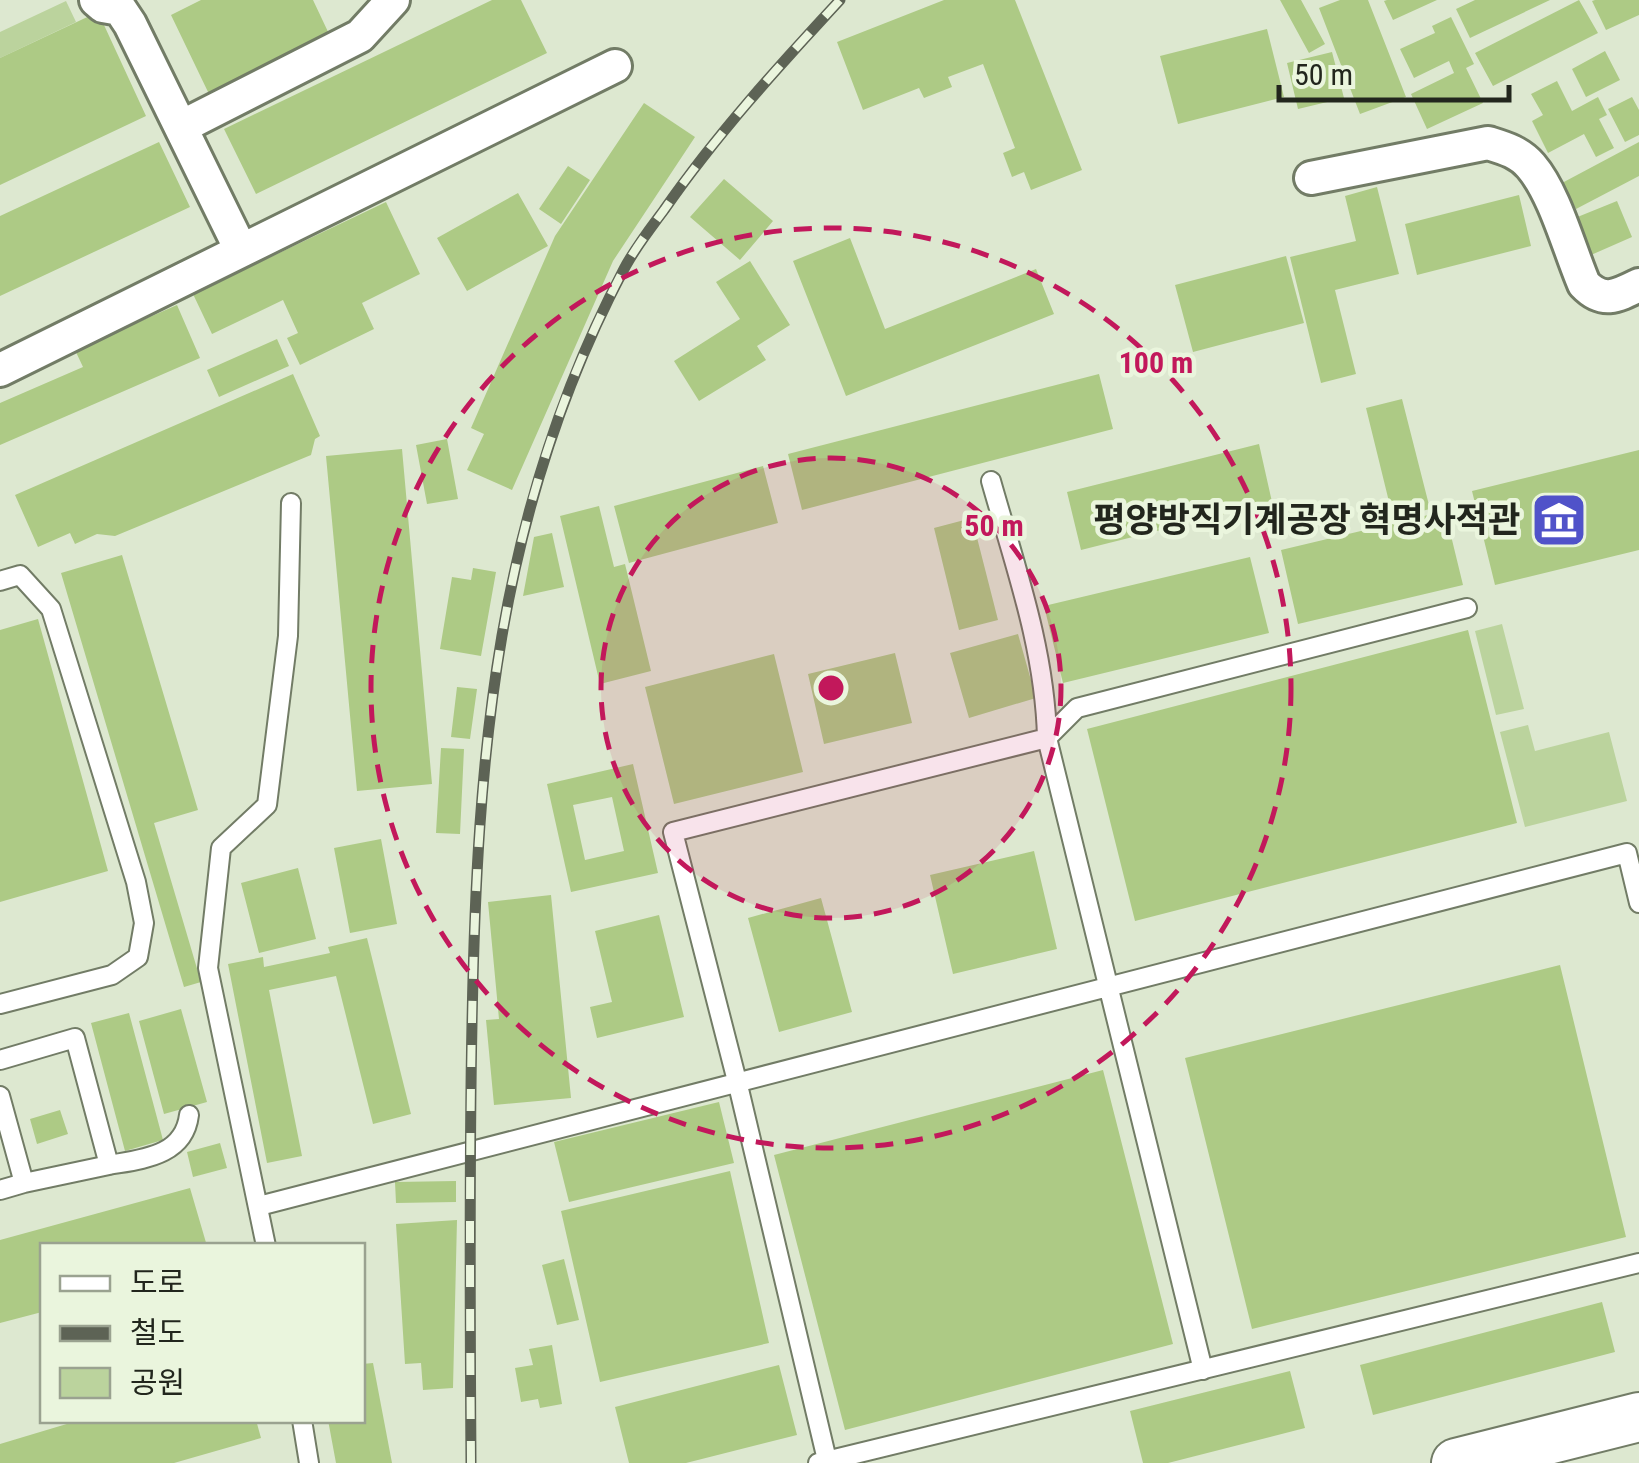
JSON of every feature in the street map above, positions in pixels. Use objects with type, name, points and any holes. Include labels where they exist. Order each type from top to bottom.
[{"type":"street","points":[[96,0],[103,6],[120,9],[242,250]]},
{"type":"street","points":[[182,126],[360,36],[393,0]]},
{"type":"street","points":[[0,370],[615,66]]},
{"type":"street","points":[[1311,178],[1488,143],[1512,150],[1531,166],[1548,196],[1584,284],[1594,295],[1612,298],[1639,285]]},
{"type":"street","points":[[1456,1463],[1639,1417]]},
{"type":"lane","points":[[991,481],[1033,627],[1046,694],[1046,738],[1203,1370]]},
{"type":"lane","points":[[265,1243],[208,968],[221,848],[267,804],[288,636],[291,503]]},
{"type":"lane","points":[[0,581],[20,575],[51,609],[136,882],[144,923],[138,957],[112,975],[0,1004]]},
{"type":"lane","points":[[1467,608],[1077,708],[1046,738],[673,832],[738,1084],[822,1462],[1639,1263]]},
{"type":"lane","points":[[259,1206],[1627,853],[1639,903]]},
{"type":"lane","points":[[0,1060],[74,1038],[109,1166]]},
{"type":"lane","points":[[0,1096],[24,1184]]},
{"type":"lane","points":[[0,1190],[155,1156],[179,1143],[189,1115]]},
{"type":"lane","points":[[302,1423],[309,1463]]},
{"type":"green space","points":[[66,1],[76,22],[0,58],[0,32]]},
{"type":"green space","points":[[1502,624],[1524,709],[1496,715],[1475,631]]},
{"type":"green space","points":[[1528,725],[1535,751],[1609,732],[1627,801],[1525,827],[1500,732]]},
{"type":"building","points":[[201,0],[313,0],[330,36],[209,94],[171,15]]},
{"type":"building","points":[[492,0],[521,0],[547,53],[256,194],[224,129]]},
{"type":"building","points":[[944,0],[1015,0],[1082,170],[1031,190],[1024,172],[1012,177],[1003,153],[1015,148],[983,64],[948,77],[952,87],[924,98],[919,88],[863,110],[837,42]]},
{"type":"building","points":[[1280,0],[1301,0],[1325,44],[1309,53]]},
{"type":"building","points":[[1340,0],[1368,0],[1406,97],[1360,114],[1319,8]]},
{"type":"building","points":[[1437,0],[1393,20],[1384,1]]},
{"type":"building","points":[[1475,0],[1550,0],[1470,38],[1456,9]]},
{"type":"building","points":[[1579,0],[1598,33],[1493,86],[1475,53]]},
{"type":"building","points":[[1639,0],[1639,15],[1606,30],[1592,1]]},
{"type":"building","points":[[98,12],[146,116],[0,185],[0,58]]},
{"type":"building","points":[[1451,17],[1474,64],[1466,68],[1483,103],[1427,129],[1411,94],[1454,73],[1449,61],[1414,78],[1400,49],[1435,33],[1432,26]]},
{"type":"building","points":[[1267,29],[1284,97],[1178,124],[1160,56]]},
{"type":"building","points":[[1605,51],[1620,80],[1586,97],[1572,69]]},
{"type":"building","points":[[1332,52],[1344,98],[1298,109],[1287,63]]},
{"type":"building","points":[[1557,81],[1572,111],[1598,97],[1607,115],[1599,119],[1614,148],[1596,157],[1584,134],[1548,153],[1532,121],[1543,115],[1531,94]]},
{"type":"building","points":[[1632,97],[1639,110],[1639,135],[1625,142],[1608,109]]},
{"type":"building","points":[[644,103],[695,137],[613,261],[512,490],[467,470],[484,434],[471,428],[555,236]]},
{"type":"building","points":[[159,142],[190,207],[0,296],[0,216]]},
{"type":"building","points":[[1639,142],[1639,176],[1576,209],[1562,183]]},
{"type":"building","points":[[568,166],[590,180],[561,224],[539,209]]},
{"type":"building","points":[[724,179],[773,221],[740,260],[690,217]]},
{"type":"building","points":[[1377,187],[1399,274],[1335,290],[1356,374],[1321,383],[1290,257],[1356,241],[1345,196]]},
{"type":"building","points":[[518,193],[548,246],[467,291],[437,238]]},
{"type":"building","points":[[1519,195],[1531,246],[1417,275],[1405,224]]},
{"type":"building","points":[[1617,201],[1632,237],[1591,255],[1575,218]]},
{"type":"building","points":[[386,202],[420,274],[362,303],[374,329],[300,365],[287,338],[298,333],[283,300],[212,334],[193,294]]},
{"type":"building","points":[[850,238],[885,329],[1036,269],[1054,314],[846,396],[793,261]]},
{"type":"building","points":[[1286,256],[1304,323],[1193,352],[1175,285]]},
{"type":"building","points":[[750,261],[790,325],[757,346],[766,360],[699,401],[674,361],[740,319],[716,282]]},
{"type":"building","points":[[177,305],[200,358],[0,445],[0,403],[83,367],[75,350]]},
{"type":"building","points":[[277,339],[289,366],[219,397],[207,370]]},
{"type":"building","points":[[293,374],[320,436],[315,439],[311,455],[115,536],[97,534],[75,544],[70,533],[38,547],[15,495]]},
{"type":"building","points":[[1099,374],[1113,429],[802,510],[788,454]]},
{"type":"building","points":[[1402,399],[1430,509],[1393,518],[1366,408]]},
{"type":"building","points":[[447,439],[458,499],[427,504],[416,445]]},
{"type":"building","points":[[1259,444],[1272,502],[1081,550],[1067,492]]},
{"type":"building","points":[[402,449],[432,784],[357,791],[326,456]]},
{"type":"building","name":"평양방직기계공장 혁명사적관","points":[[1639,450],[1639,550],[1495,585],[1472,491]]},
{"type":"building","points":[[763,466],[778,523],[629,563],[614,506]]},
{"type":"building","points":[[599,506],[614,567],[625,564],[651,671],[600,684],[560,516]]},
{"type":"building","points":[[1445,511],[1463,585],[1298,624],[1281,550]]},
{"type":"building","points":[[972,518],[998,620],[959,630],[934,528]]},
{"type":"building","points":[[552,533],[564,587],[523,596],[534,537]]},
{"type":"building","points":[[122,555],[198,810],[154,823],[201,982],[184,987],[61,573]]},
{"type":"building","points":[[1250,557],[1269,633],[1063,683],[1044,606]]},
{"type":"building","points":[[473,568],[496,572],[481,656],[440,649],[452,577],[471,580]]},
{"type":"building","points":[[38,619],[108,871],[0,902],[0,630]]},
{"type":"building","points":[[1468,630],[1517,823],[1135,921],[1087,729]]},
{"type":"building","points":[[1018,634],[1036,698],[969,718],[950,653]]},
{"type":"building","points":[[895,653],[912,723],[824,744],[808,674]]},
{"type":"building","points":[[774,654],[803,772],[674,804],[645,687]]},
{"type":"building","points":[[457,687],[477,689],[470,739],[451,737]]},
{"type":"building","points":[[441,748],[464,749],[460,834],[436,833]]},
{"type":"building","points":[[633,764],[658,873],[571,892],[547,784]],"holes":[[[612,797],[624,851],[585,860],[573,805]]]},
{"type":"building","points":[[381,839],[397,924],[350,933],[334,848]]},
{"type":"building","points":[[1034,851],[1057,949],[953,974],[930,875]]},
{"type":"building","points":[[298,868],[316,939],[259,953],[241,883]]},
{"type":"building","points":[[551,895],[571,1098],[494,1105],[486,1020],[499,1019],[488,902]]},
{"type":"building","points":[[821,898],[852,1012],[779,1032],[748,918]]},
{"type":"building","points":[[659,915],[684,1017],[597,1038],[590,1007],[612,1002],[595,931]]},
{"type":"building","points":[[367,938],[411,1114],[373,1124],[336,976],[269,990],[302,1156],[267,1163],[228,964],[263,957],[264,967],[330,953],[328,947]]},
{"type":"building","points":[[1560,965],[1626,1237],[1252,1329],[1185,1058]]},
{"type":"building","points":[[181,1009],[207,1102],[164,1114],[139,1021]]},
{"type":"building","points":[[129,1013],[163,1140],[125,1151],[91,1023]]},
{"type":"building","points":[[1103,1070],[1173,1344],[845,1430],[774,1155]]},
{"type":"building","points":[[719,1102],[734,1163],[569,1202],[554,1142]]},
{"type":"building","points":[[60,1110],[68,1134],[37,1144],[30,1119]]},
{"type":"building","points":[[220,1143],[227,1168],[193,1177],[187,1152]]},
{"type":"building","points":[[730,1171],[769,1343],[600,1382],[561,1211]]},
{"type":"building","points":[[456,1181],[456,1202],[396,1203],[395,1182]]},
{"type":"building","points":[[190,1188],[206,1243],[40,1243],[40,1313],[0,1323],[0,1240]]},
{"type":"building","points":[[457,1220],[453,1388],[423,1390],[421,1363],[405,1364],[396,1224]]},
{"type":"building","points":[[564,1259],[579,1320],[557,1325],[542,1265]]},
{"type":"building","points":[[1602,1302],[1615,1352],[1373,1415],[1360,1365]]},
{"type":"building","points":[[552,1345],[562,1404],[540,1408],[538,1399],[521,1402],[515,1368],[533,1365],[529,1349]]},
{"type":"building","points":[[373,1363],[392,1463],[336,1463],[329,1423],[365,1423],[365,1364]]},
{"type":"building","points":[[779,1365],[797,1435],[686,1463],[629,1463],[615,1407]]},
{"type":"building","points":[[1290,1371],[1305,1428],[1168,1463],[1143,1463],[1130,1411]]},
{"type":"building","points":[[70,1423],[257,1423],[261,1438],[174,1463],[0,1463],[0,1444]]},
{"type":"railway","points":[[471,1463],[471,1078],[480,826],[502,636],[521,543],[547,451],[581,360],[628,261],[726,128],[840,0]]},
{"type":"place","name":"평양방직기계공장 혁명사적관","points":[[1559,520]]}]
